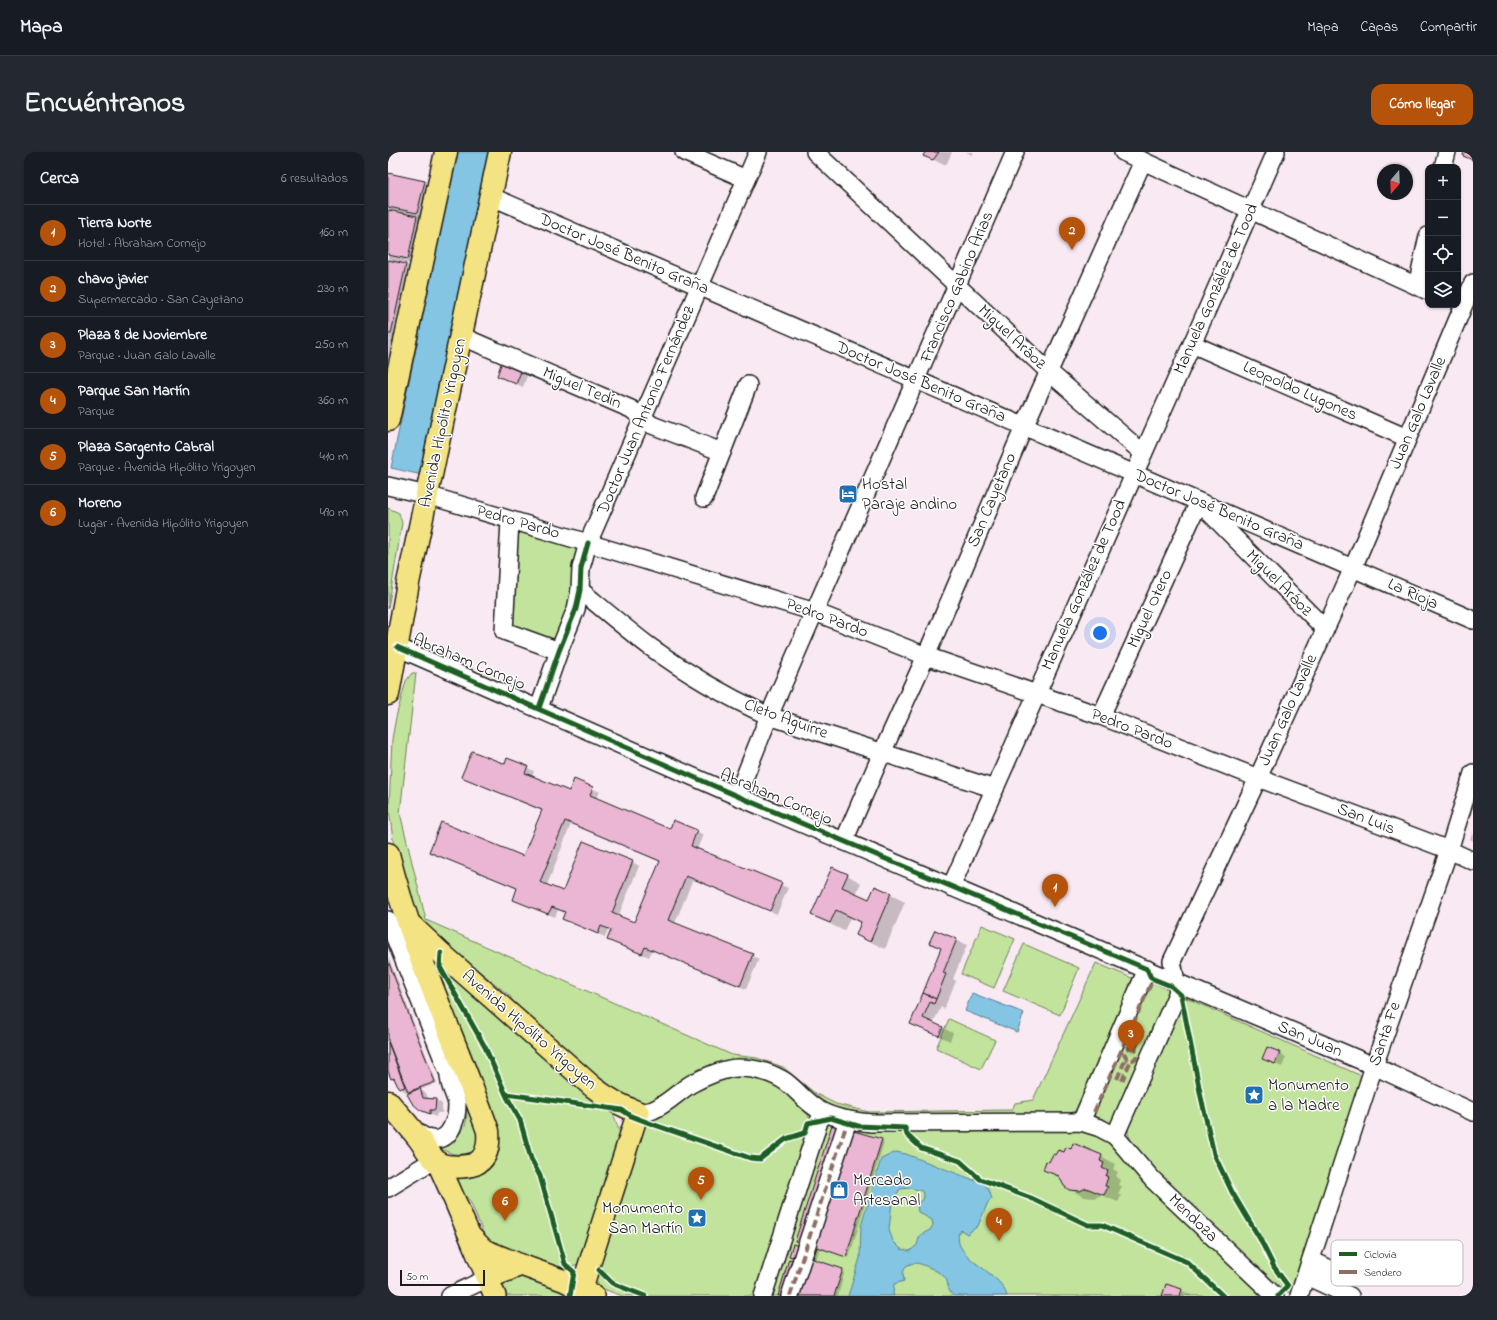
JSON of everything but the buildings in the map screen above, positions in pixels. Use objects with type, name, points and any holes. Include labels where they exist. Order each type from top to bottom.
[{"type":"highway","points":[[388,420],[446,152]]},
{"type":"highway","name":"Avenida Hipólito Yrigoyen","points":[[388,694],[408,584],[500,152]]},
{"type":"highway","name":"Avenida Hipólito Yrigoyen","points":[[388,854],[398,921],[433,992],[488,1131],[488,1148],[484,1156],[477,1163],[462,1167],[438,1163]]},
{"type":"highway","points":[[388,1102],[411,1128],[438,1163]]},
{"type":"main road","name":"Avenida Hipólito Yrigoyen","points":[[398,921],[441,953],[592,1086],[623,1107],[638,1112]]},
{"type":"main road","points":[[586,1294],[585,1278],[638,1112]]},
{"type":"main road","points":[[438,1163],[491,1287],[521,1265]]},
{"type":"main road","points":[[470,1237],[484,1250],[565,1282],[586,1294]]},
{"type":"street","points":[[684,152],[746,179]]},
{"type":"street","name":"Doctor Juan Antonio Fernández","points":[[539,708],[559,651],[576,609],[580,590],[581,568],[588,543],[758,152]]},
{"type":"street","name":"Miguel Aráoz","points":[[815,152],[1048,371],[1143,453]]},
{"type":"street","name":"Francisco Gabino Arias","points":[[737,796],[769,716],[1015,152]]},
{"type":"street","points":[[1123,152],[1422,288],[1425,262]]},
{"type":"street","name":"Manuela González de Tood","points":[[951,887],[1276,152]]},
{"type":"street","points":[[1444,164],[1447,152]]},
{"type":"street","name":"San Cayetano","points":[[844,841],[882,752],[926,656],[1048,371],[1143,161]]},
{"type":"street","name":"Doctor José Benito Graña","points":[[490,196],[1353,568]]},
{"type":"street","name":"Juan Galo Lavalle","points":[[1115,1136],[1178,992],[1172,961],[1258,778],[1353,568],[1407,438],[1465,307],[1473,283]]},
{"type":"street","name":"Miguel Tedín","points":[[462,336],[631,409],[652,424],[722,452]]},
{"type":"street","name":"Leopoldo Lugones","points":[[1192,344],[1407,438]]},
{"type":"street","points":[[704,498],[748,385]]},
{"type":"street","name":"Pedro Pardo","points":[[388,486],[427,495],[815,612],[926,656],[1036,695],[1101,716],[1258,778]]},
{"type":"street","name":"Miguel Aráoz","points":[[1199,502],[1325,629]]},
{"type":"street","name":"Miguel Otero","points":[[1101,716],[1199,502]]},
{"type":"street","points":[[510,520],[504,631],[559,651]]},
{"type":"street","name":"La Rioja","points":[[1353,568],[1473,620]]},
{"type":"street","name":"Cleto Aguirre","points":[[580,590],[648,645],[679,666],[741,703],[769,716],[995,789]]},
{"type":"street","name":"Abraham Cornejo","points":[[397,647],[737,796],[1147,969]]},
{"type":"street","name":"Santa Fe","points":[[1305,1278],[1374,1066],[1450,850],[1473,773]]},
{"type":"street","name":"San Luis","points":[[1258,778],[1450,850],[1473,861]]},
{"type":"street","points":[[398,921],[448,1074],[449,1083],[457,1102],[457,1112],[452,1129],[449,1134],[442,1138],[432,1140],[420,1135],[411,1128]]},
{"type":"street","points":[[1081,1122],[1147,969]]},
{"type":"street","name":"San Juan","points":[[1147,969],[1374,1066],[1473,1112]]},
{"type":"street","points":[[638,1112],[653,1110],[691,1084],[720,1072],[738,1067],[755,1069],[785,1082],[807,1103],[822,1112],[848,1120],[871,1124],[1081,1122],[1100,1128],[1115,1136]]},
{"type":"street","points":[[762,1296],[822,1112]]},
{"type":"street","points":[[790,1296],[848,1120]]},
{"type":"street","name":"Mendoza","points":[[1115,1136],[1152,1179],[1275,1296]]},
{"type":"street","points":[[388,1188],[427,1164],[438,1163]]},
{"type":"street","points":[[1305,1278],[1331,1270]]},
{"type":"street","points":[[1305,1278],[1330,1290],[1350,1296]]},
{"type":"street","points":[[1330,1290],[1331,1280]]},
{"type":"street","points":[[450,1296],[491,1287]]},
{"type":"green space","points":[[388,508],[399,513],[402,523],[388,609]]},
{"type":"green space","points":[[514,530],[577,549],[574,592],[555,645],[507,628]]},
{"type":"green space","points":[[412,673],[416,673],[400,813],[426,920],[732,1055],[757,1058],[783,1067],[816,1094],[836,1104],[869,1112],[1012,1110],[1015,1103],[1033,1100],[1096,963],[1132,978],[1134,982],[1080,1104],[1075,1111],[1068,1114],[864,1118],[833,1111],[752,1063],[651,1105],[627,1103],[520,1016],[510,996],[419,923],[395,855],[389,809],[392,739],[396,717],[406,681]]},
{"type":"green space","points":[[982,925],[1015,939],[994,988],[961,974]]},
{"type":"green space","points":[[1024,944],[1079,968],[1060,1015],[1003,991]]},
{"type":"green space","points":[[425,948],[612,1110],[623,1142],[586,1258],[576,1265],[552,1267],[493,1245],[484,1235],[470,1201],[458,1187],[451,1171],[482,1171],[495,1160],[497,1151]]},
{"type":"green space","points":[[1150,980],[1172,990],[1113,1125],[1091,1115]]},
{"type":"green space","points":[[1184,997],[1366,1078],[1295,1289],[1291,1292],[1281,1293],[1154,1175],[1132,1144],[1128,1133],[1129,1121]]},
{"type":"green space","points":[[949,1019],[995,1040],[981,1069],[936,1048]]},
{"type":"green space","points":[[736,1073],[760,1075],[781,1087],[806,1110],[811,1122],[755,1296],[622,1296],[601,1288],[594,1278],[638,1130],[674,1102],[703,1086]]},
{"type":"green space","points":[[464,1091],[483,1136],[477,1149],[472,1152],[457,1154],[448,1152],[438,1146],[455,1137],[460,1133],[466,1124],[467,1107]]},
{"type":"green space","points":[[830,1121],[1045,1129],[1087,1132],[1110,1140],[1268,1296],[771,1296],[826,1125]]},
{"type":"green space","points":[[519,1274],[574,1296],[501,1296],[499,1284]]},
{"type":"water","points":[[457,152],[488,152],[422,475],[391,468]]},
{"type":"water","points":[[972,993],[1024,1013],[1017,1032],[965,1011]]},
{"type":"water","points":[[896,1152],[906,1154],[984,1184],[989,1190],[992,1199],[988,1202],[978,1226],[967,1234],[961,1230],[958,1234],[959,1243],[971,1259],[999,1282],[1004,1288],[1007,1296],[954,1296],[949,1290],[946,1279],[941,1274],[915,1263],[906,1266],[903,1273],[904,1281],[894,1284],[894,1296],[848,1296],[860,1258],[861,1226],[881,1159]],"holes":[[[911,1188],[922,1191],[924,1198],[917,1204],[918,1212],[932,1220],[933,1225],[930,1230],[920,1235],[917,1245],[910,1251],[901,1249],[893,1241],[889,1230],[892,1202],[900,1189]]]},
{"type":"marked path","points":[[1094,1112],[1153,979]]},
{"type":"marked path","points":[[1130,1047],[1135,1049],[1137,1053],[1136,1058],[1133,1060],[1127,1059],[1124,1053],[1130,1047],[1140,1027]]},
{"type":"marked path","points":[[1135,1049],[1144,1028]]},
{"type":"marked path","points":[[1117,1079],[1126,1058]]},
{"type":"marked path","points":[[1122,1081],[1131,1060]]},
{"type":"marked path","points":[[790,1296],[848,1120]]},
{"type":"cycle path","points":[[539,708],[559,651],[576,609],[580,590],[581,568],[588,543]]},
{"type":"cycle path","points":[[397,647],[737,796],[1147,969],[1151,978],[1171,986],[1181,995],[1214,1154],[1232,1192],[1260,1239],[1274,1267],[1288,1286],[1278,1296]]},
{"type":"cycle path","points":[[441,953],[440,967],[485,1047],[507,1097],[520,1120],[531,1159],[540,1176],[565,1264],[574,1272],[570,1296]]},
{"type":"cycle path","points":[[506,1094],[622,1110],[631,1116],[652,1124],[750,1158],[760,1159],[786,1139],[805,1133],[808,1123],[831,1118],[858,1126],[905,1128],[907,1135],[921,1148],[960,1161],[980,1179],[1031,1198],[1088,1225],[1102,1225],[1187,1262],[1223,1296]]},
{"type":"cycle path","points":[[599,1270],[612,1283],[645,1296]]},
{"type":"place","name":"chavo javier","points":[[1072,250]]},
{"type":"place","name":"Hostal Paraje andino","points":[[848,494]]},
{"type":"place","name":"Tierra Norte","points":[[1055,907]]},
{"type":"place","name":"Plaza 8 de Noviembre","points":[[1131,1053]]},
{"type":"place","name":"Monumento a la Madre","points":[[1254,1095]]},
{"type":"place","name":"Mercado Artesanal","points":[[839,1190]]},
{"type":"place","name":"Plaza Sargento Cabral","points":[[701,1200]]},
{"type":"place","name":"Monumento San Martín","points":[[697,1218]]},
{"type":"place","name":"Moreno","points":[[505,1221]]},
{"type":"place","name":"Parque San Martín","points":[[999,1241]]}]
